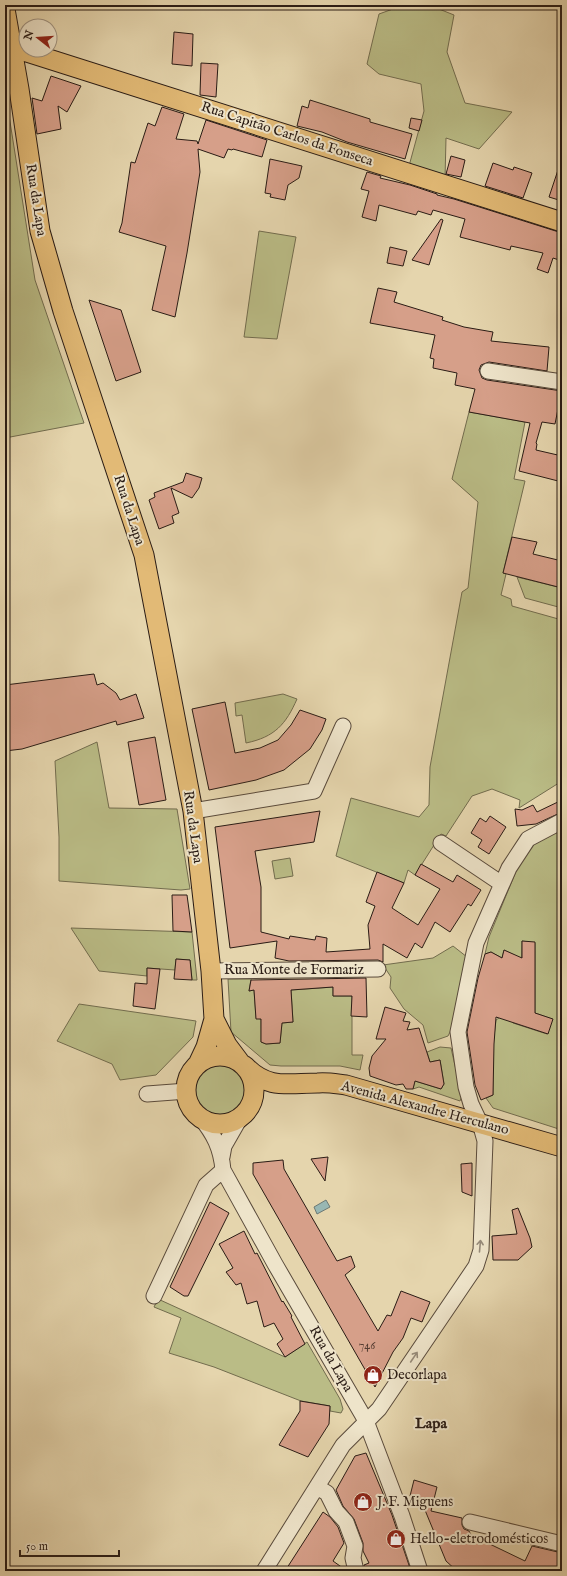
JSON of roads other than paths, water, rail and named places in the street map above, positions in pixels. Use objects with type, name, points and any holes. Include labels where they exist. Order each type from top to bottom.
[{"type":"main road","name":"Rua da Lapa","points":[[5,9],[19,89],[40,231],[63,311],[144,555],[192,811],[211,971],[214,1020],[206,1047],[198,1064]]},
{"type":"main road","name":"Rua Capitão Carlos da Fonseca","points":[[11,46],[562,222]]},
{"type":"main road","name":"Rua da Lapa","points":[[214,1020],[227,1045],[242,1063]]},
{"type":"main road","points":[[216,1056],[224,1056],[242,1063],[254,1082],[252,1101],[244,1114],[230,1122],[219,1124],[209,1122],[200,1117],[193,1110],[188,1101],[186,1091],[192,1072],[198,1064],[206,1059],[216,1056]]},
{"type":"main road","name":"Avenida Alexandre Herculano","points":[[242,1063],[254,1076],[286,1085]]},
{"type":"main road","name":"Avenida Alexandre Herculano","points":[[244,1114],[267,1092],[286,1085],[319,1082],[346,1084],[562,1147]]},
{"type":"street","points":[[488,371],[562,382]]},
{"type":"street","points":[[192,811],[314,791],[343,726]]},
{"type":"street","points":[[264,1571],[344,1445],[378,1409],[476,1266],[481,1250],[485,1141],[480,1123],[471,1104],[466,1087],[458,1032],[476,943],[509,868],[528,839],[562,821]]},
{"type":"street","points":[[441,843],[502,884]]},
{"type":"street","name":"Rua Monte de Formariz","points":[[211,971],[378,969]]},
{"type":"street","points":[[147,1094],[186,1091]]},
{"type":"street","points":[[154,1296],[206,1185],[223,1163],[224,1146],[244,1114]]},
{"type":"street","name":"Rua da Lapa","points":[[200,1117],[211,1130],[223,1163],[275,1264],[366,1421],[402,1516],[420,1571]]},
{"type":"street","points":[[317,1487],[327,1493],[336,1511],[346,1522],[355,1546],[353,1558],[356,1571]]},
{"type":"street","points":[[470,1522],[491,1533],[562,1544]]},
{"type":"water","points":[[326,1200],[330,1207],[317,1214],[314,1207]]},
{"type":"place","name":"Decorlapa","points":[[373,1375]]},
{"type":"place","name":"J. F. Miguens","points":[[363,1502]]},
{"type":"place","name":"Hello-eletrodomésticos","points":[[396,1539]]},
{"type":"district","name":"Lapa","points":[[431,1423]]}]
